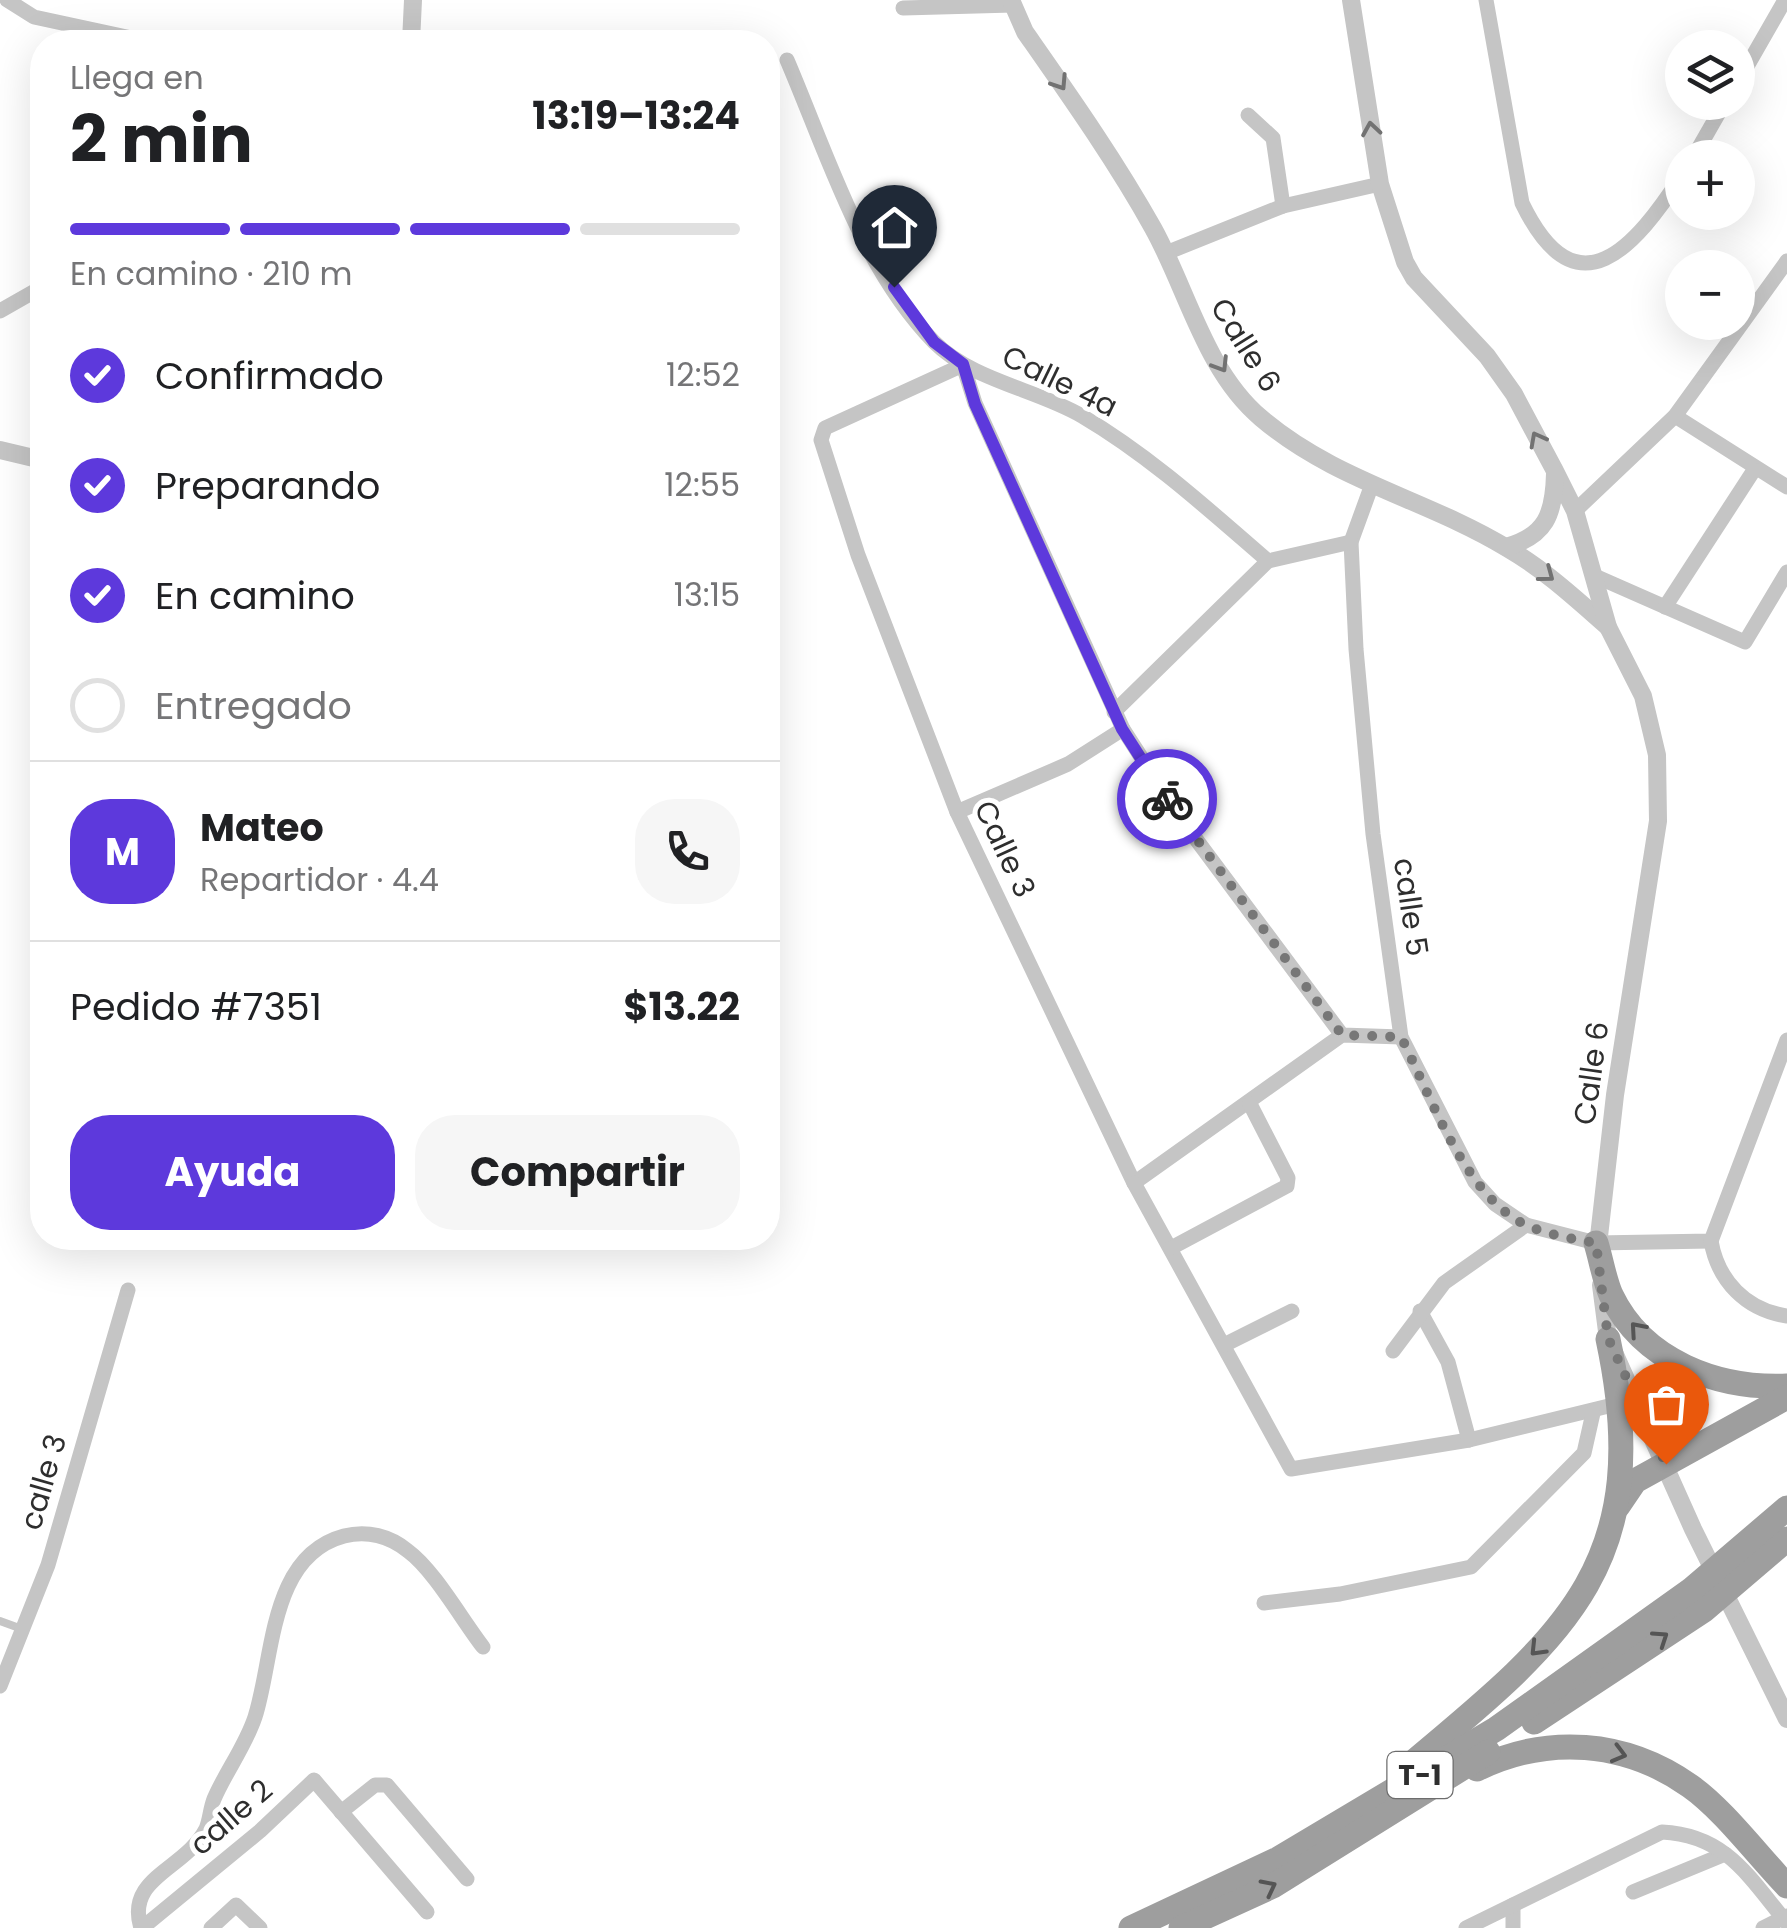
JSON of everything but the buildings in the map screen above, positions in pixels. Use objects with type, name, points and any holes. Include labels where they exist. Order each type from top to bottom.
[{"type":"highway","points":[[1596,1243],[1611,1295],[1659,1352],[1698,1374],[1753,1387],[1787,1386]]},
{"type":"highway","points":[[1342,1821],[1490,1699],[1559,1627],[1587,1589],[1606,1549],[1618,1506],[1628,1401],[1608,1338]]},
{"type":"highway","points":[[1618,1506],[1635,1481],[1787,1397]]},
{"type":"highway","name":"T-1","points":[[1741,1564],[1787,1508]]},
{"type":"highway","name":"T-1","points":[[1180,1928],[1274,1886],[1427,1793],[1697,1600],[1741,1564],[1787,1539]]},
{"type":"highway","name":"T-1","points":[[1131,1928],[1278,1859],[1496,1729],[1697,1600]]},
{"type":"highway","points":[[1427,1793],[1500,1758],[1544,1746],[1585,1745],[1628,1755],[1693,1787],[1787,1886]]},
{"type":"street","points":[[7,0],[34,18],[88,30]]},
{"type":"street","points":[[412,30],[413,0]]},
{"type":"street","name":"Calle 6","points":[[1351,0],[1380,184],[1414,278],[1487,356],[1514,394],[1575,511],[1608,627],[1646,711],[1657,755],[1658,821],[1596,1243],[1608,1338]]},
{"type":"street","points":[[1486,0],[1522,203],[1545,241],[1561,256],[1579,264],[1612,258],[1649,226],[1665,201]]},
{"type":"street","points":[[1755,52],[1785,0]]},
{"type":"street","points":[[903,8],[1012,3]]},
{"type":"street","name":"Calle 6","points":[[1012,3],[1166,253],[1220,366],[1256,415],[1303,452],[1506,547],[1551,577],[1608,627]]},
{"type":"street","name":"Calle 4a","points":[[787,60],[879,264],[934,342],[963,364],[1081,416],[1159,468],[1268,561]]},
{"type":"street","points":[[1248,115],[1273,138],[1283,206]]},
{"type":"street","points":[[1166,253],[1283,206],[1380,184]]},
{"type":"street","points":[[1575,511],[1675,416],[1787,261]]},
{"type":"street","points":[[0,311],[30,294]]},
{"type":"street","points":[[963,364],[975,404],[1122,729],[1180,819],[1342,1035]]},
{"type":"street","name":"Calle 3","points":[[963,364],[825,428],[821,440],[858,555],[957,812],[1134,1184],[1291,1469],[1469,1440]]},
{"type":"street","points":[[1675,416],[1754,470],[1787,487]]},
{"type":"street","points":[[0,450],[30,457]]},
{"type":"street","points":[[1665,608],[1754,470]]},
{"type":"street","points":[[1506,547],[1534,538],[1544,528],[1552,512],[1555,472]]},
{"type":"street","name":"calle 5","points":[[1371,487],[1351,542],[1373,834],[1401,1037],[1476,1182],[1496,1204],[1526,1225],[1596,1243],[1711,1241]]},
{"type":"street","points":[[1114,712],[1268,561],[1351,542]]},
{"type":"street","points":[[1596,576],[1745,642],[1787,572]]},
{"type":"street","points":[[957,812],[1068,764],[1122,729]]},
{"type":"street","points":[[1134,1184],[1342,1035],[1401,1037]]},
{"type":"street","points":[[1787,1040],[1711,1241],[1715,1262],[1728,1286],[1767,1313],[1787,1316]]},
{"type":"street","points":[[1171,1248],[1287,1186],[1288,1178],[1250,1104]]},
{"type":"street","points":[[1393,1351],[1420,1311],[1454,1274],[1526,1225]]},
{"type":"street","name":"calle 3","points":[[0,1686],[48,1565],[128,1290]]},
{"type":"street","points":[[1224,1345],[1292,1311]]},
{"type":"street","points":[[1420,1311],[1448,1362],[1469,1440],[1593,1413],[1628,1401],[1666,1464],[1787,1719]]},
{"type":"street","points":[[1264,1604],[1340,1594],[1471,1567],[1584,1453],[1593,1413]]},
{"type":"street","points":[[142,1928],[135,1910],[139,1893],[194,1846],[206,1828],[214,1800],[255,1717],[273,1630],[286,1596],[299,1567],[318,1547],[360,1532],[383,1536],[410,1552],[483,1647]]},
{"type":"street","name":"calle 2","points":[[142,1928],[314,1780],[427,1912]]},
{"type":"street","points":[[341,1812],[375,1785],[387,1784],[467,1878]]},
{"type":"street","points":[[1466,1928],[1662,1832],[1690,1834],[1725,1854],[1786,1919],[1763,1928]]},
{"type":"street","points":[[1633,1892],[1725,1854]]},
{"type":"street","points":[[1513,1905],[1514,1928]]},
{"type":"street","points":[[211,1928],[236,1906],[260,1928]]},
{"type":"lane","points":[[0,1621],[22,1629]]},
{"type":"way so far","points":[[1167,799],[1342,1035],[1401,1037],[1476,1182],[1496,1204],[1526,1225],[1596,1243],[1608,1338],[1666,1464]]},
{"type":"route","points":[[894,287],[934,342],[963,364],[975,404],[1114,712],[1167,799]]}]
